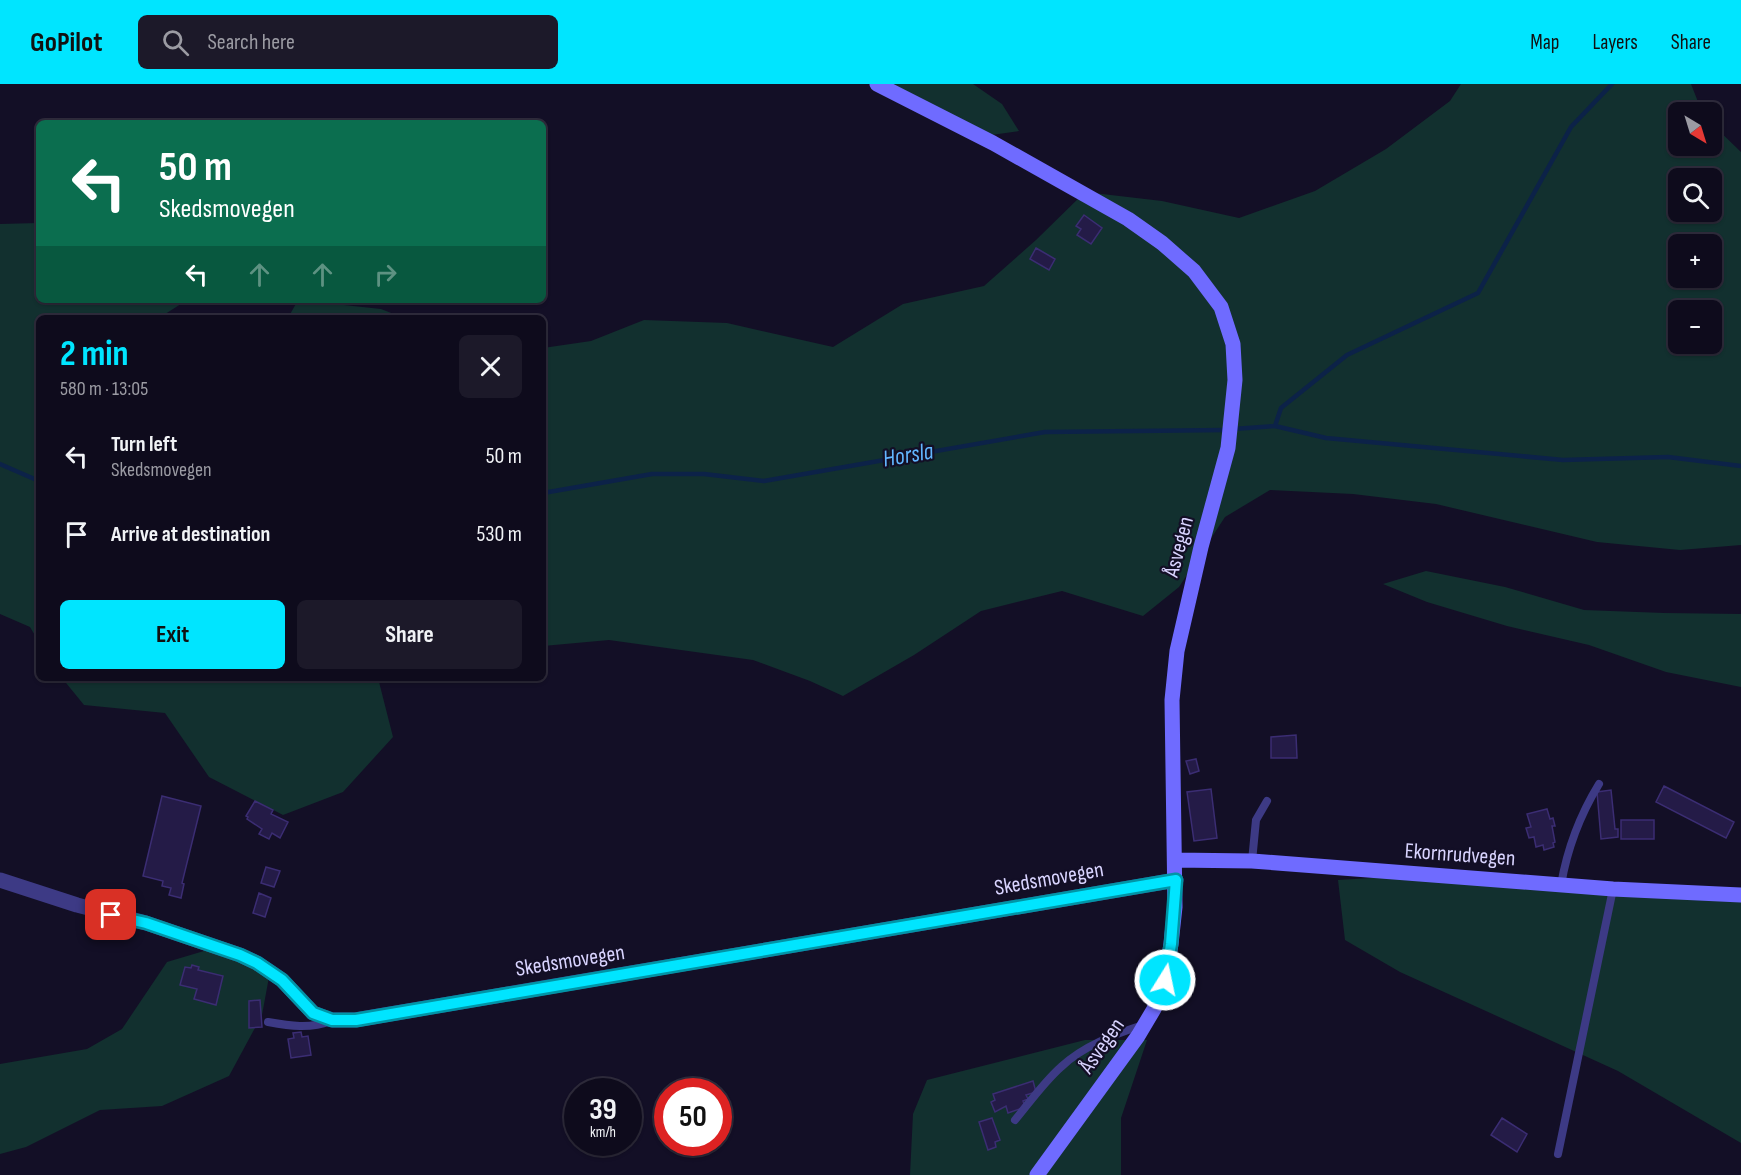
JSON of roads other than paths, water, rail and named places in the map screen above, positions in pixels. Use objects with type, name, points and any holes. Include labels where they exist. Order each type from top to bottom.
[{"type":"main road","name":"Åsvegen","points":[[884,86],[993,143],[1128,219],[1162,243],[1194,271],[1221,307],[1233,344],[1235,380],[1233,411],[1222,475],[1201,547],[1177,651],[1172,700],[1176,880],[1171,944],[1165,980],[1154,1009],[1145,1024],[1037,1175]]},
{"type":"main road","name":"Ekornrudvegen","points":[[1175,860],[1252,861],[1613,889],[1741,895]]},
{"type":"street","points":[[0,880],[146,923],[240,955],[257,963],[282,980],[313,1013],[332,1020]]},
{"type":"street","name":"Skedsmovegen","points":[[332,1020],[356,1020],[396,1014],[1176,880]]},
{"type":"lane","points":[[1561,885],[1575,833],[1599,784]]},
{"type":"lane","points":[[1252,861],[1256,820],[1266,801]]},
{"type":"lane","points":[[1558,1154],[1613,889]]},
{"type":"lane","points":[[268,1022],[288,1026],[317,1026],[332,1020]]},
{"type":"lane","points":[[1016,1120],[1060,1067],[1077,1053],[1125,1030],[1145,1024]]},
{"type":"waterway","points":[[1275,426],[1281,408],[1347,355],[1478,293],[1571,127],[1612,84]]},
{"type":"waterway","points":[[1234,429],[1275,426],[1326,438],[1563,460],[1668,457],[1741,466]]},
{"type":"waterway","name":"Horsla","points":[[546,492],[652,474],[704,474],[764,481],[1045,432],[1226,430]]},
{"type":"waterway","name":"Horsla","points":[[0,464],[36,480]]}]
